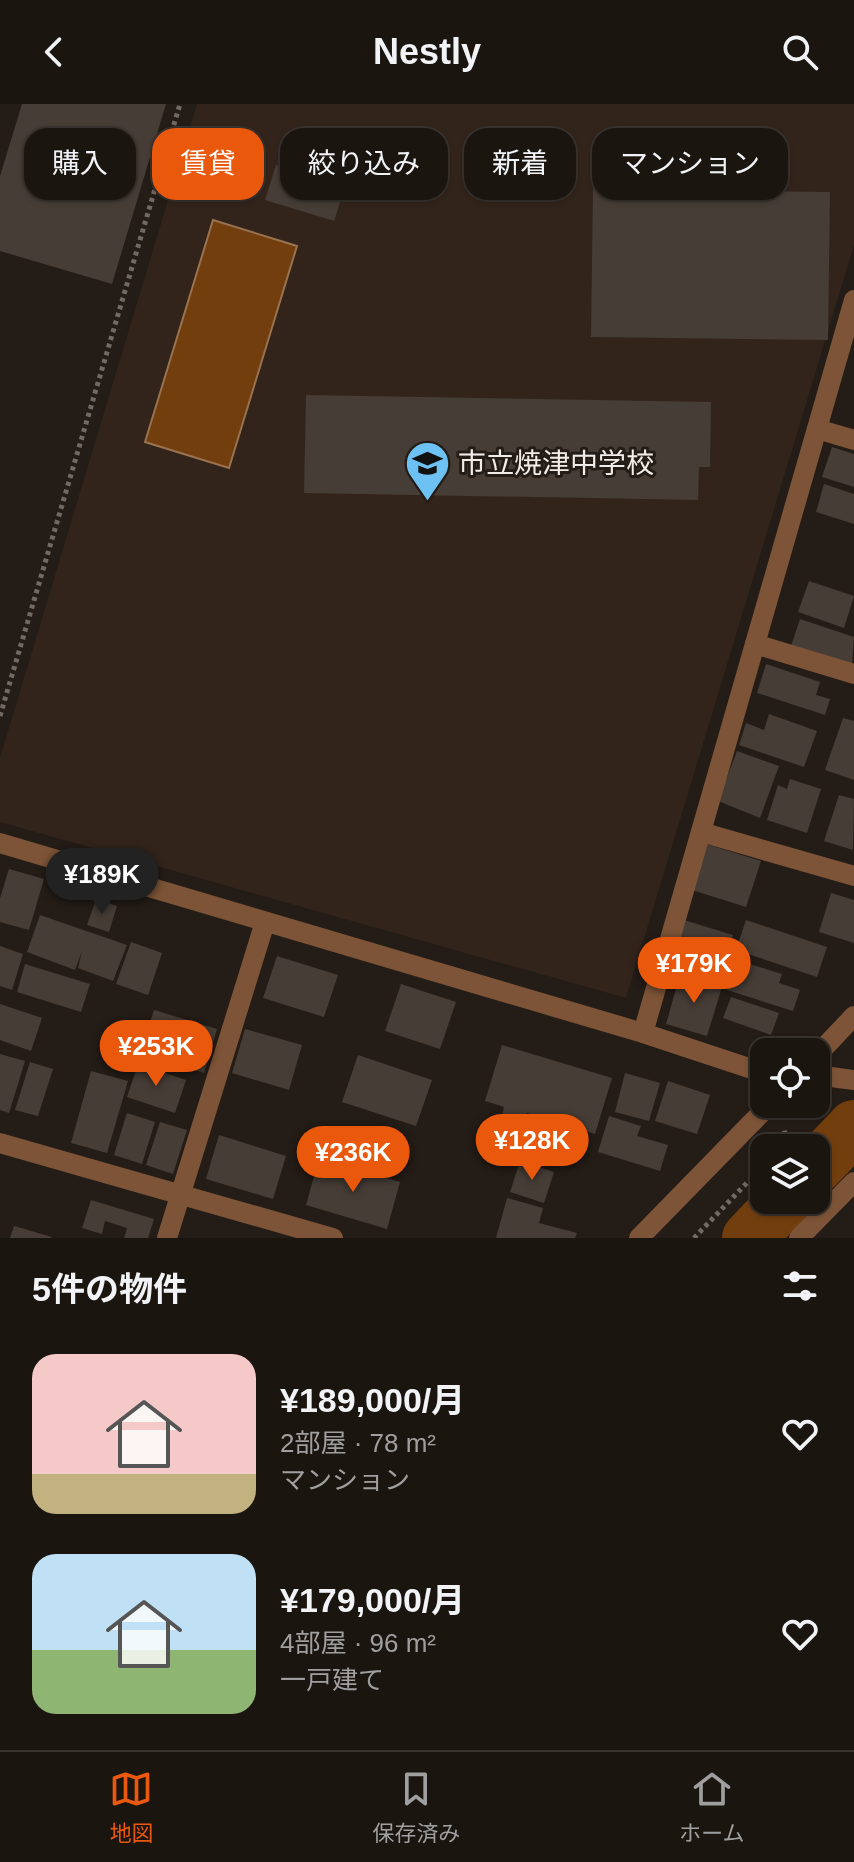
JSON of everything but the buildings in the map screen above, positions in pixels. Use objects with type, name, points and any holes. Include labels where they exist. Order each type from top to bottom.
[{"type":"street","points":[[643,1033],[854,300]]},
{"type":"street","points":[[817,429],[854,440]]},
{"type":"street","points":[[755,644],[854,674]]},
{"type":"street","points":[[701,832],[854,876]]},
{"type":"street","points":[[0,843],[643,1033],[750,1068]]},
{"type":"street","points":[[167,1238],[265,922]]},
{"type":"street","points":[[830,1041],[854,1016]]},
{"type":"street","points":[[830,1077],[851,1079]]},
{"type":"street","points":[[639,1238],[756,1118]]},
{"type":"street","points":[[0,1143],[333,1238]]},
{"type":"street","points":[[799,1238],[854,1182]]},
{"type":"path","points":[[0,716],[180,104]]},
{"type":"path","points":[[783,1126],[784,1134]]},
{"type":"path","points":[[694,1238],[750,1180]]},
{"type":"shaded area","name":"市立焼津中学校","points":[[197,104],[854,104],[854,245],[626,998],[0,822],[0,758],[168,200],[264,200],[264,128],[190,128]]},
{"type":"shaded area","points":[[213,220],[297,246],[229,468],[145,442]]},
{"type":"waterway","points":[[830,1152],[854,1127]]},
{"type":"waterway","points":[[749,1238],[772,1214]]},
{"type":"place","name":"市立焼津中学校","points":[[427,502]]}]
